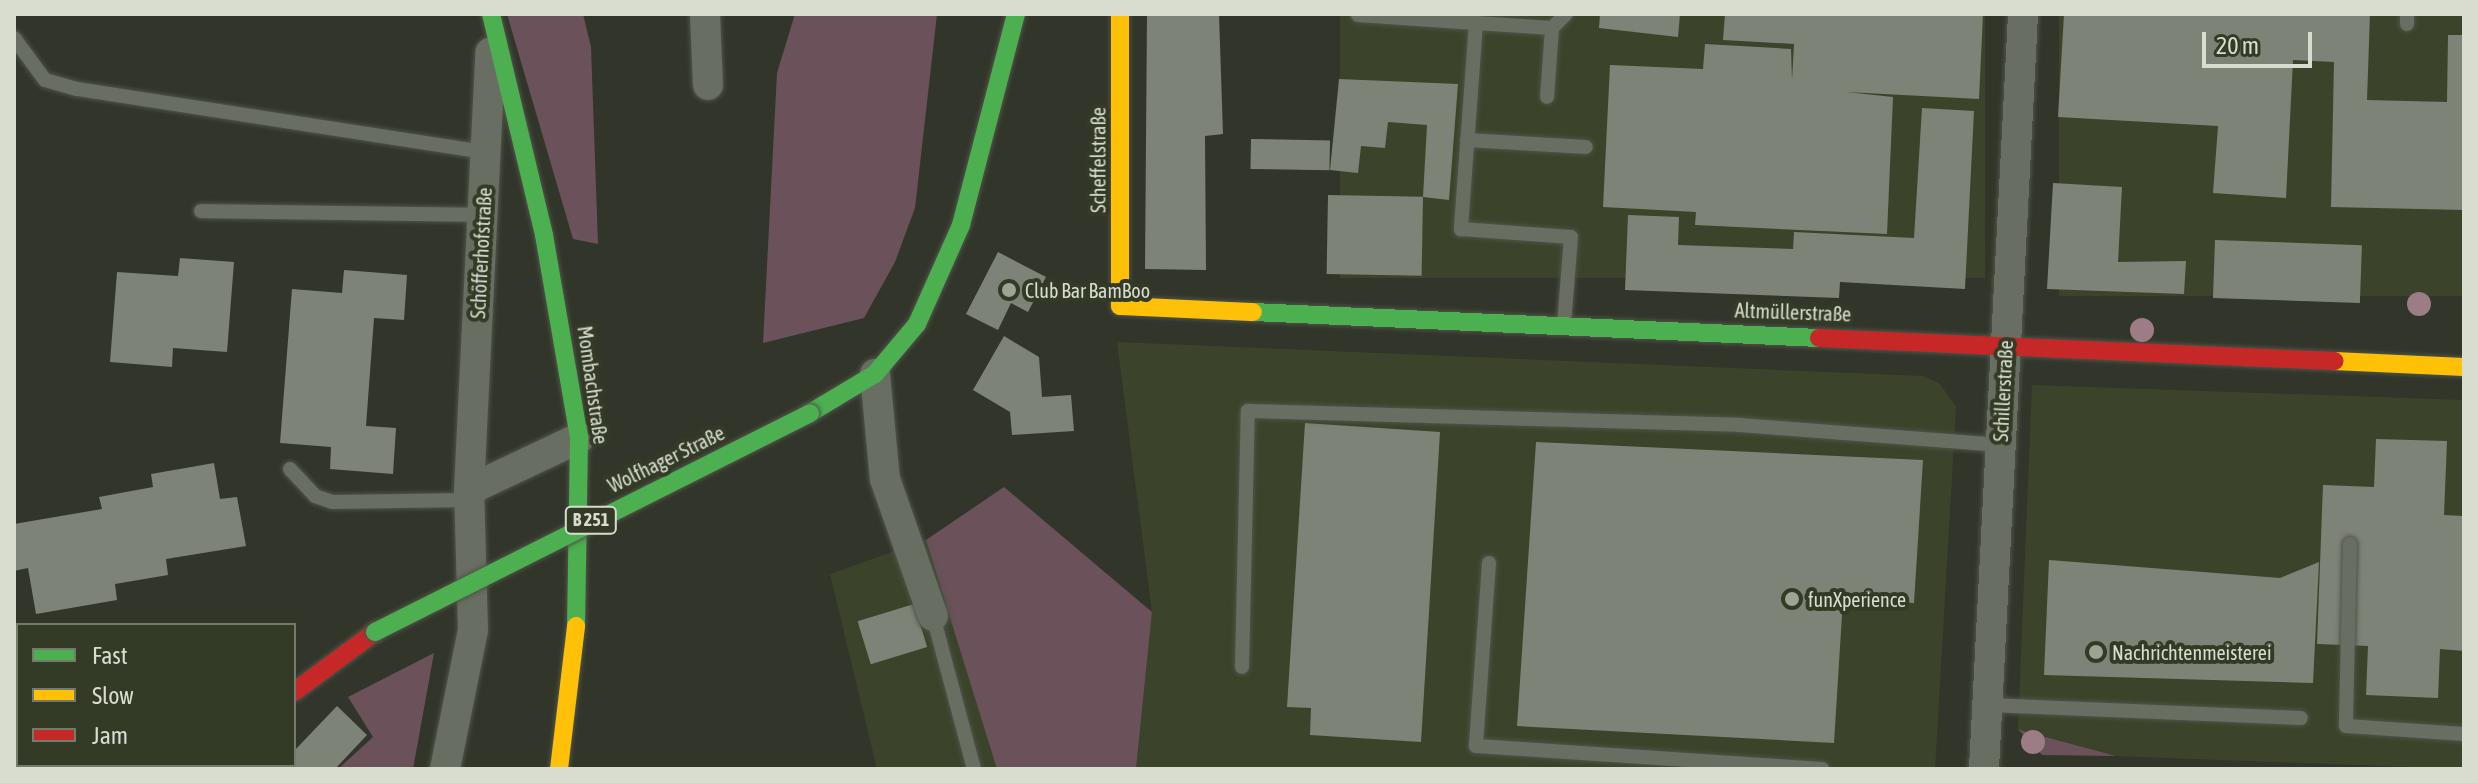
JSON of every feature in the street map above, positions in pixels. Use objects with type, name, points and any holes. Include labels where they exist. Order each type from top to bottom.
[{"type":"street","points":[[705,14],[708,85]]},
{"type":"street","name":"Wolfhager Straße","points":[[301,679],[375,632],[865,381],[917,324],[961,225],[968,187],[1016,14]]},
{"type":"street","name":"Scheffelstraße","points":[[1120,14],[1120,306]]},
{"type":"street","name":"Schillerstraße","points":[[1984,769],[2023,14]]},
{"type":"street","name":"Schöfferhofstraße","points":[[445,769],[473,630],[470,495],[492,15]]},
{"type":"street","name":"Mombachstraße","points":[[492,15],[544,235],[579,438],[582,571],[559,769]]},
{"type":"street","name":"Wolfhager Straße","points":[[968,187],[978,70]]},
{"type":"street","name":"Altmüllerstraße","points":[[1120,306],[2005,343],[2464,367]]},
{"type":"street","points":[[865,381],[885,479],[933,616]]},
{"type":"street","points":[[470,495],[579,438]]},
{"type":"lane","points":[[1547,97],[1552,28],[1566,14]]},
{"type":"lane","points":[[1358,15],[1444,17],[1476,23],[1552,28]]},
{"type":"lane","points":[[1476,23],[1461,229],[1571,237],[1564,324]]},
{"type":"lane","points":[[14,38],[45,80],[77,89],[486,152]]},
{"type":"lane","points":[[1467,140],[1586,147]]},
{"type":"lane","points":[[201,211],[483,215]]},
{"type":"lane","points":[[1242,667],[1248,411],[1740,425],[2000,445]]},
{"type":"lane","points":[[290,469],[315,496],[332,502],[470,495]]},
{"type":"lane","points":[[2350,544],[2346,726],[2464,734]]},
{"type":"lane","points":[[1489,563],[1476,746],[1822,769]]},
{"type":"lane","points":[[933,616],[974,769]]},
{"type":"lane","points":[[1989,705],[2301,718]]},
{"type":"shaded area","points":[[507,14],[583,14],[591,47],[598,244],[573,239]]},
{"type":"shaded area","points":[[795,14],[937,14],[915,208],[895,262],[864,318],[763,343],[777,73]]},
{"type":"shaded area","points":[[1340,14],[1985,14],[1985,278],[1340,278]]},
{"type":"shaded area","points":[[2059,14],[2464,14],[2464,296],[2059,296]]},
{"type":"shaded area","points":[[1117,342],[1923,376],[1940,384],[1956,407],[1935,769],[1136,769],[1152,612]]},
{"type":"shaded area","points":[[2032,385],[2464,400],[2464,769],[2116,756],[2018,729]]},
{"type":"shaded area","points":[[1004,487],[1152,612],[1136,769],[997,769],[926,540]]},
{"type":"shaded area","points":[[926,540],[997,769],[877,769],[830,574]]},
{"type":"shaded area","points":[[434,653],[413,769],[338,769],[373,737],[348,697]]},
{"type":"shaded area","points":[[2018,729],[2027,732],[2116,756],[2042,755]]},
{"type":"building","points":[[1147,14],[1219,14],[1223,134],[1205,136],[1206,270],[1145,269]]},
{"type":"building","points":[[1600,14],[1680,14],[1678,37],[1599,28]]},
{"type":"building","points":[[1725,14],[1983,14],[1979,99],[1846,92],[1893,97],[1887,234],[1695,225],[1696,212],[1603,207],[1610,65],[1703,69],[1705,44],[1791,49],[1792,80],[1794,44],[1723,40]]},
{"type":"building","points":[[2064,14],[2370,14],[2367,100],[2447,102],[2448,35],[2464,35],[2464,210],[2331,207],[2334,62],[2293,60],[2286,198],[2213,193],[2218,126],[2058,117]]},
{"type":"building","points":[[1339,79],[1458,84],[1449,200],[1423,197],[1427,125],[1388,122],[1385,148],[1361,146],[1358,173],[1330,170]]},
{"type":"building","points":[[1922,108],[1974,111],[1965,289],[1840,282],[1839,298],[1625,290],[1628,215],[1679,217],[1678,245],[1793,249],[1794,232],[1914,238]]},
{"type":"building","points":[[1251,139],[1330,140],[1329,170],[1250,169]]},
{"type":"building","points":[[2053,183],[2122,187],[2118,262],[2186,261],[2184,294],[2047,289]]},
{"type":"building","points":[[1328,195],[1423,197],[1422,276],[1327,274]]},
{"type":"building","points":[[2215,240],[2362,245],[2360,303],[2213,298]]},
{"type":"building","name":"Club Bar BamBoo","points":[[998,252],[1046,277],[1028,312],[1011,303],[998,330],[966,314]]},
{"type":"building","points":[[180,258],[234,262],[227,352],[173,348],[172,367],[110,362],[117,272],[178,276]]},
{"type":"building","points":[[344,270],[407,275],[404,320],[374,318],[366,426],[396,428],[393,474],[330,469],[331,447],[280,443],[292,289],[342,293]]},
{"type":"building","points":[[1004,336],[1039,357],[1042,397],[1071,395],[1074,431],[1012,435],[1010,412],[973,390]]},
{"type":"building","points":[[1305,423],[1440,432],[1421,742],[1310,735],[1311,708],[1287,707]]},
{"type":"building","points":[[2376,439],[2447,441],[2444,515],[2464,516],[2464,651],[2440,649],[2438,698],[2366,695],[2368,646],[2317,644],[2323,485],[2374,487]]},
{"type":"building","points":[[1536,442],[1923,460],[1914,603],[1843,599],[1834,743],[1517,726]]},
{"type":"building","points":[[214,463],[220,499],[237,497],[246,546],[166,559],[168,575],[115,584],[117,600],[36,614],[28,568],[14,571],[14,524],[102,509],[99,497],[153,487],[151,474]]},
{"type":"building","points":[[2049,560],[2280,578],[2319,562],[2313,683],[2044,675]]},
{"type":"building","points":[[914,604],[927,647],[871,664],[858,621]]},
{"type":"building","points":[[337,706],[367,735],[335,769],[291,769],[296,767],[296,749]]},
{"type":"traffic: fast","points":[[491,14],[544,235],[579,438],[576,626]]},
{"type":"traffic: fast","points":[[810,413],[875,374],[917,324],[961,225],[1016,14]]},
{"type":"traffic: fast","points":[[1253,312],[1819,338]]},
{"type":"traffic: fast","points":[[375,632],[810,413]]},
{"type":"traffic: slow","points":[[1120,14],[1120,306],[1253,312]]},
{"type":"traffic: slow","points":[[2334,361],[2464,367]]},
{"type":"traffic: slow","points":[[559,769],[576,626]]},
{"type":"traffic: jam","points":[[1819,338],[2334,361]]},
{"type":"traffic: jam","points":[[296,691],[375,632]]},
{"type":"place","name":"Club Bar BamBoo","points":[[1009,290]]},
{"type":"place","name":"funXperience","points":[[1792,599]]},
{"type":"place","name":"Nachrichtenmeisterei","points":[[2096,652]]}]
